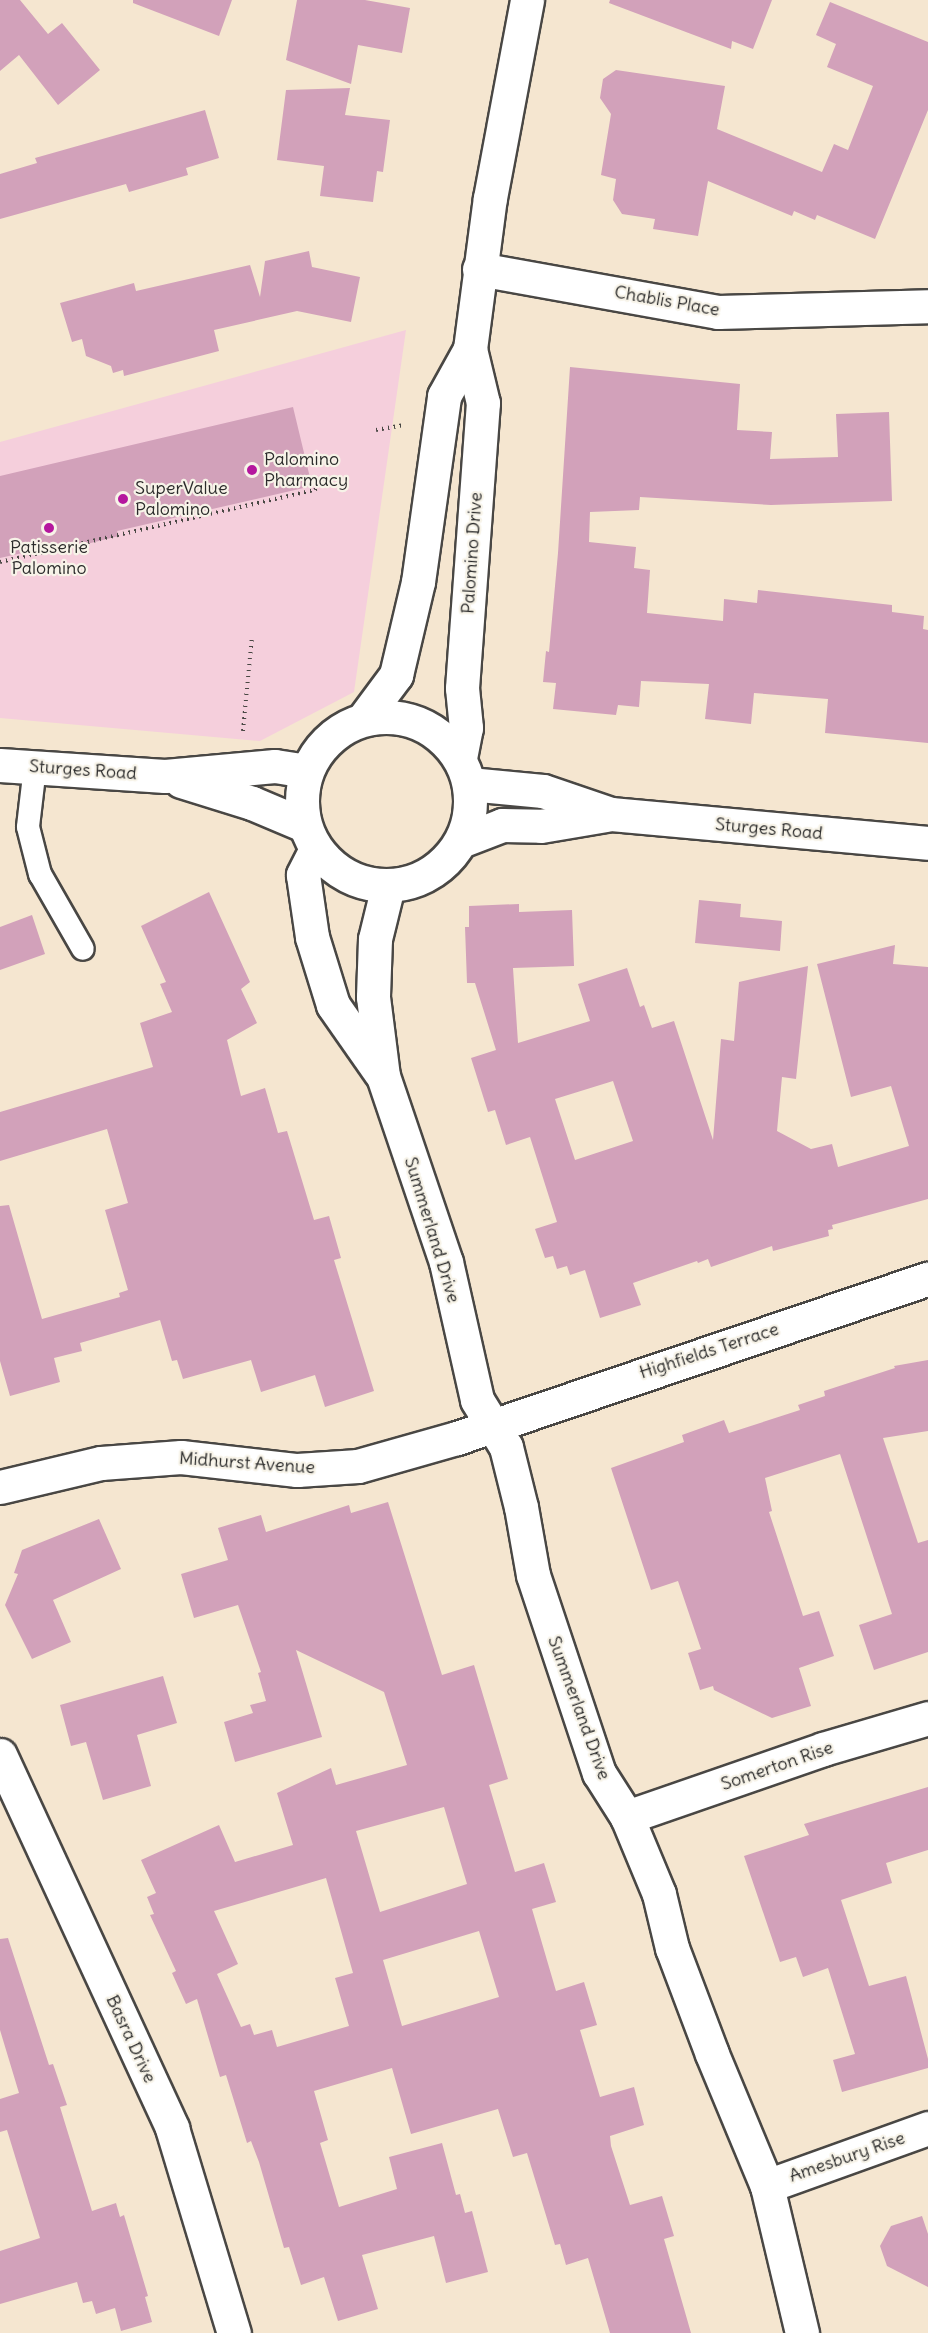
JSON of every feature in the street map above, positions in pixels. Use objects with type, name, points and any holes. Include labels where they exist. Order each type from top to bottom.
[{"type":"main road","name":"Palomino Drive","points":[[465,771],[466,728],[462,688],[483,403],[470,349],[479,269],[527,0]]},
{"type":"main road","name":"Chablis Place","points":[[479,269],[718,312],[928,306]]},
{"type":"main road","name":"Palomino Drive","points":[[364,718],[396,675],[418,582],[444,396],[470,349]]},
{"type":"main road","points":[[392,716],[418,722],[442,737],[465,771],[470,812],[461,841],[443,864],[418,880],[388,886],[358,881],[334,868],[310,837],[301,797],[306,771],[320,747],[340,729],[364,718],[392,716]]},
{"type":"main road","name":"Sturges Road","points":[[0,765],[165,776],[275,766],[306,771]]},
{"type":"main road","name":"Sturges Road","points":[[465,771],[543,791],[610,814],[928,843]]},
{"type":"main road","name":"Sturges Road","points":[[165,776],[252,803],[310,837]]},
{"type":"main road","name":"Sturges Road","points":[[461,841],[502,825],[541,826],[610,814]]},
{"type":"main road","name":"Summerland Drive","points":[[310,837],[303,875],[312,937],[333,1005],[383,1076]]},
{"type":"main road","name":"Summerland Drive","points":[[388,886],[375,939],[373,997],[383,1076],[446,1262],[477,1400],[506,1447],[521,1507],[533,1575],[599,1773],[627,1817],[659,1894],[672,1948],[711,2054],[766,2186],[802,2333]]},
{"type":"main road","name":"Highfields Terrace","points":[[491,1425],[928,1279]]},
{"type":"main road","name":"Midhurst Avenue","points":[[0,1487],[101,1463],[181,1457],[297,1470],[358,1466],[491,1425]]},
{"type":"main road","name":"Somerton Rise","points":[[627,1817],[823,1749],[928,1718]]},
{"type":"main road","name":"Basra Drive","points":[[0,1755],[172,2128],[234,2333]]},
{"type":"main road","name":"Amesbury Rise","points":[[766,2186],[928,2128]]},
{"type":"lane","points":[[35,767],[28,827],[40,874],[82,950]]},
{"type":"path","points":[[376,430],[406,424]]},
{"type":"path","points":[[0,562],[315,490],[323,477]]},
{"type":"path","points":[[242,738],[252,636]]},
{"type":"shaded area","points":[[406,330],[354,692],[260,741],[0,718],[0,442]]},
{"type":"building","points":[[0,0],[20,0],[48,34],[62,23],[100,70],[58,105],[19,55],[0,71]]},
{"type":"building","points":[[133,0],[232,0],[219,36],[133,3]]},
{"type":"building","points":[[297,0],[365,0],[410,8],[402,53],[358,45],[351,84],[286,60]]},
{"type":"building","points":[[610,0],[772,0],[753,49],[732,41],[731,49],[609,3]]},
{"type":"building","points":[[830,2],[928,42],[928,110],[875,239],[817,215],[815,220],[794,211],[792,216],[708,181],[698,236],[653,229],[655,219],[622,214],[613,200],[616,179],[601,175],[611,114],[600,98],[603,79],[616,70],[725,86],[717,129],[822,172],[834,144],[848,150],[873,86],[827,67],[836,44],[816,35]]},
{"type":"building","points":[[350,88],[345,115],[390,120],[383,172],[377,171],[373,202],[320,196],[324,166],[277,160],[286,90]]},
{"type":"building","points":[[205,110],[219,158],[186,168],[188,175],[129,192],[126,184],[0,219],[0,174],[37,163],[35,158]]},
{"type":"building","points":[[309,251],[312,267],[360,277],[351,322],[297,311],[214,330],[219,351],[124,376],[123,370],[113,373],[111,366],[86,356],[82,339],[72,342],[60,303],[134,283],[136,291],[250,265],[260,297],[265,261]]},
{"type":"building","points":[[570,367],[740,384],[737,430],[772,432],[770,459],[838,457],[836,414],[889,412],[892,501],[771,505],[640,497],[639,510],[590,512],[589,542],[636,547],[634,568],[650,570],[647,613],[723,621],[724,599],[757,603],[758,590],[892,605],[892,612],[924,616],[923,629],[928,630],[928,743],[825,733],[828,699],[754,693],[751,724],[705,719],[709,684],[641,681],[639,707],[618,705],[616,715],[553,709],[556,683],[543,682],[546,651],[549,652],[558,553]]},
{"type":"building","points":[[293,407],[312,486],[117,531],[119,536],[42,555],[40,549],[0,558],[0,476]]},
{"type":"building","points":[[209,892],[250,982],[241,989],[257,1023],[227,1040],[241,1096],[265,1088],[278,1133],[287,1131],[314,1220],[329,1216],[341,1258],[334,1260],[374,1391],[325,1407],[315,1375],[261,1392],[251,1360],[183,1379],[177,1360],[172,1361],[160,1320],[80,1343],[82,1351],[54,1358],[60,1382],[10,1396],[0,1361],[0,1206],[9,1205],[42,1319],[120,1297],[119,1293],[128,1290],[105,1210],[128,1203],[107,1129],[0,1161],[0,1112],[153,1067],[140,1023],[172,1012],[160,984],[166,982],[141,926]]},
{"type":"building","points":[[699,900],[741,904],[740,917],[782,921],[780,951],[695,943]]},
{"type":"building","points":[[519,904],[519,912],[572,910],[574,966],[513,968],[518,1043],[590,1021],[578,984],[627,968],[640,1007],[644,1005],[652,1028],[674,1021],[713,1140],[721,1039],[734,1041],[739,982],[808,966],[796,1079],[782,1077],[777,1131],[811,1149],[832,1144],[838,1167],[909,1146],[891,1086],[851,1097],[817,964],[895,945],[893,964],[928,967],[928,1199],[832,1225],[833,1229],[828,1230],[829,1236],[773,1251],[772,1246],[711,1267],[708,1259],[698,1263],[697,1261],[633,1283],[641,1305],[600,1318],[585,1270],[570,1275],[567,1266],[557,1269],[553,1256],[545,1258],[535,1229],[557,1222],[530,1137],[506,1145],[495,1110],[488,1112],[471,1058],[496,1050],[475,983],[467,983],[465,927],[469,927],[469,906]],"holes":[[[613,1081],[633,1141],[575,1160],[555,1099]]]},
{"type":"building","points":[[32,915],[45,954],[0,970],[0,927]]},
{"type":"building","points":[[928,1360],[928,1431],[883,1438],[918,1543],[928,1540],[928,1652],[874,1670],[859,1625],[892,1614],[840,1454],[765,1478],[772,1511],[769,1512],[803,1616],[819,1611],[834,1656],[799,1668],[811,1706],[772,1718],[714,1690],[713,1686],[700,1690],[688,1653],[701,1649],[678,1581],[651,1590],[611,1468],[684,1442],[682,1435],[724,1420],[729,1433],[800,1410],[798,1405],[825,1396],[824,1391],[895,1368],[894,1366]]},
{"type":"building","points":[[388,1502],[442,1675],[474,1665],[508,1779],[489,1785],[515,1872],[544,1863],[556,1902],[532,1909],[556,1991],[584,1982],[597,2025],[580,2030],[600,2097],[634,2087],[644,2125],[610,2136],[611,2146],[630,2205],[662,2196],[674,2236],[664,2239],[691,2333],[610,2333],[588,2258],[566,2265],[560,2244],[555,2245],[527,2153],[513,2157],[498,2109],[411,2134],[392,2068],[314,2091],[328,2140],[320,2143],[339,2207],[397,2189],[389,2157],[442,2143],[456,2195],[460,2194],[465,2213],[472,2211],[488,2272],[446,2283],[434,2236],[362,2255],[378,2309],[338,2321],[324,2277],[301,2285],[289,2247],[284,2248],[259,2162],[251,2141],[247,2143],[226,2075],[220,2077],[197,1999],[186,2004],[172,1973],[176,1971],[150,1915],[154,1914],[147,1897],[156,1893],[141,1860],[219,1825],[235,1862],[293,1845],[277,1793],[331,1768],[336,1785],[407,1765],[384,1692],[296,1650],[322,1737],[235,1762],[224,1722],[253,1713],[250,1705],[266,1701],[258,1673],[261,1672],[238,1605],[194,1618],[181,1574],[228,1560],[218,1528],[261,1515],[266,1532],[349,1505],[351,1513]],"holes":[[[444,1807],[467,1884],[380,1912],[356,1831]],[[326,1878],[353,1973],[335,1978],[349,2026],[277,2047],[272,2030],[254,2035],[250,2024],[241,2027],[217,1974],[238,1964],[214,1911]],[[479,1931],[499,1997],[402,2026],[383,1960]]]},
{"type":"building","points":[[99,1519],[121,1569],[53,1600],[71,1642],[32,1659],[5,1605],[18,1574],[14,1573],[22,1550]]},
{"type":"building","points":[[163,1676],[177,1723],[137,1735],[151,1786],[103,1800],[86,1742],[71,1746],[60,1705]]},
{"type":"building","points":[[928,1787],[928,1850],[886,1863],[892,1883],[841,1900],[869,1986],[906,1976],[928,2059],[928,2068],[842,2092],[833,2060],[855,2054],[828,1968],[803,1977],[796,1957],[780,1962],[744,1856],[809,1835],[804,1824]]},
{"type":"building","points":[[8,1938],[49,2065],[53,2064],[67,2105],[60,2107],[92,2211],[116,2203],[120,2217],[124,2215],[148,2296],[145,2297],[152,2322],[121,2331],[115,2308],[96,2314],[92,2301],[83,2303],[77,2282],[0,2304],[0,2251],[40,2238],[7,2130],[0,2132],[0,2099],[19,2093],[0,2030],[0,1939]]},
{"type":"building","points":[[922,2216],[928,2234],[928,2287],[887,2266],[880,2246],[891,2226]]},
{"type":"place","name":"Palomino Pharmacy","points":[[252,470]]},
{"type":"place","name":"SuperValue Palomino","points":[[123,499]]},
{"type":"place","name":"Patisserie Palomino","points":[[49,528]]}]
